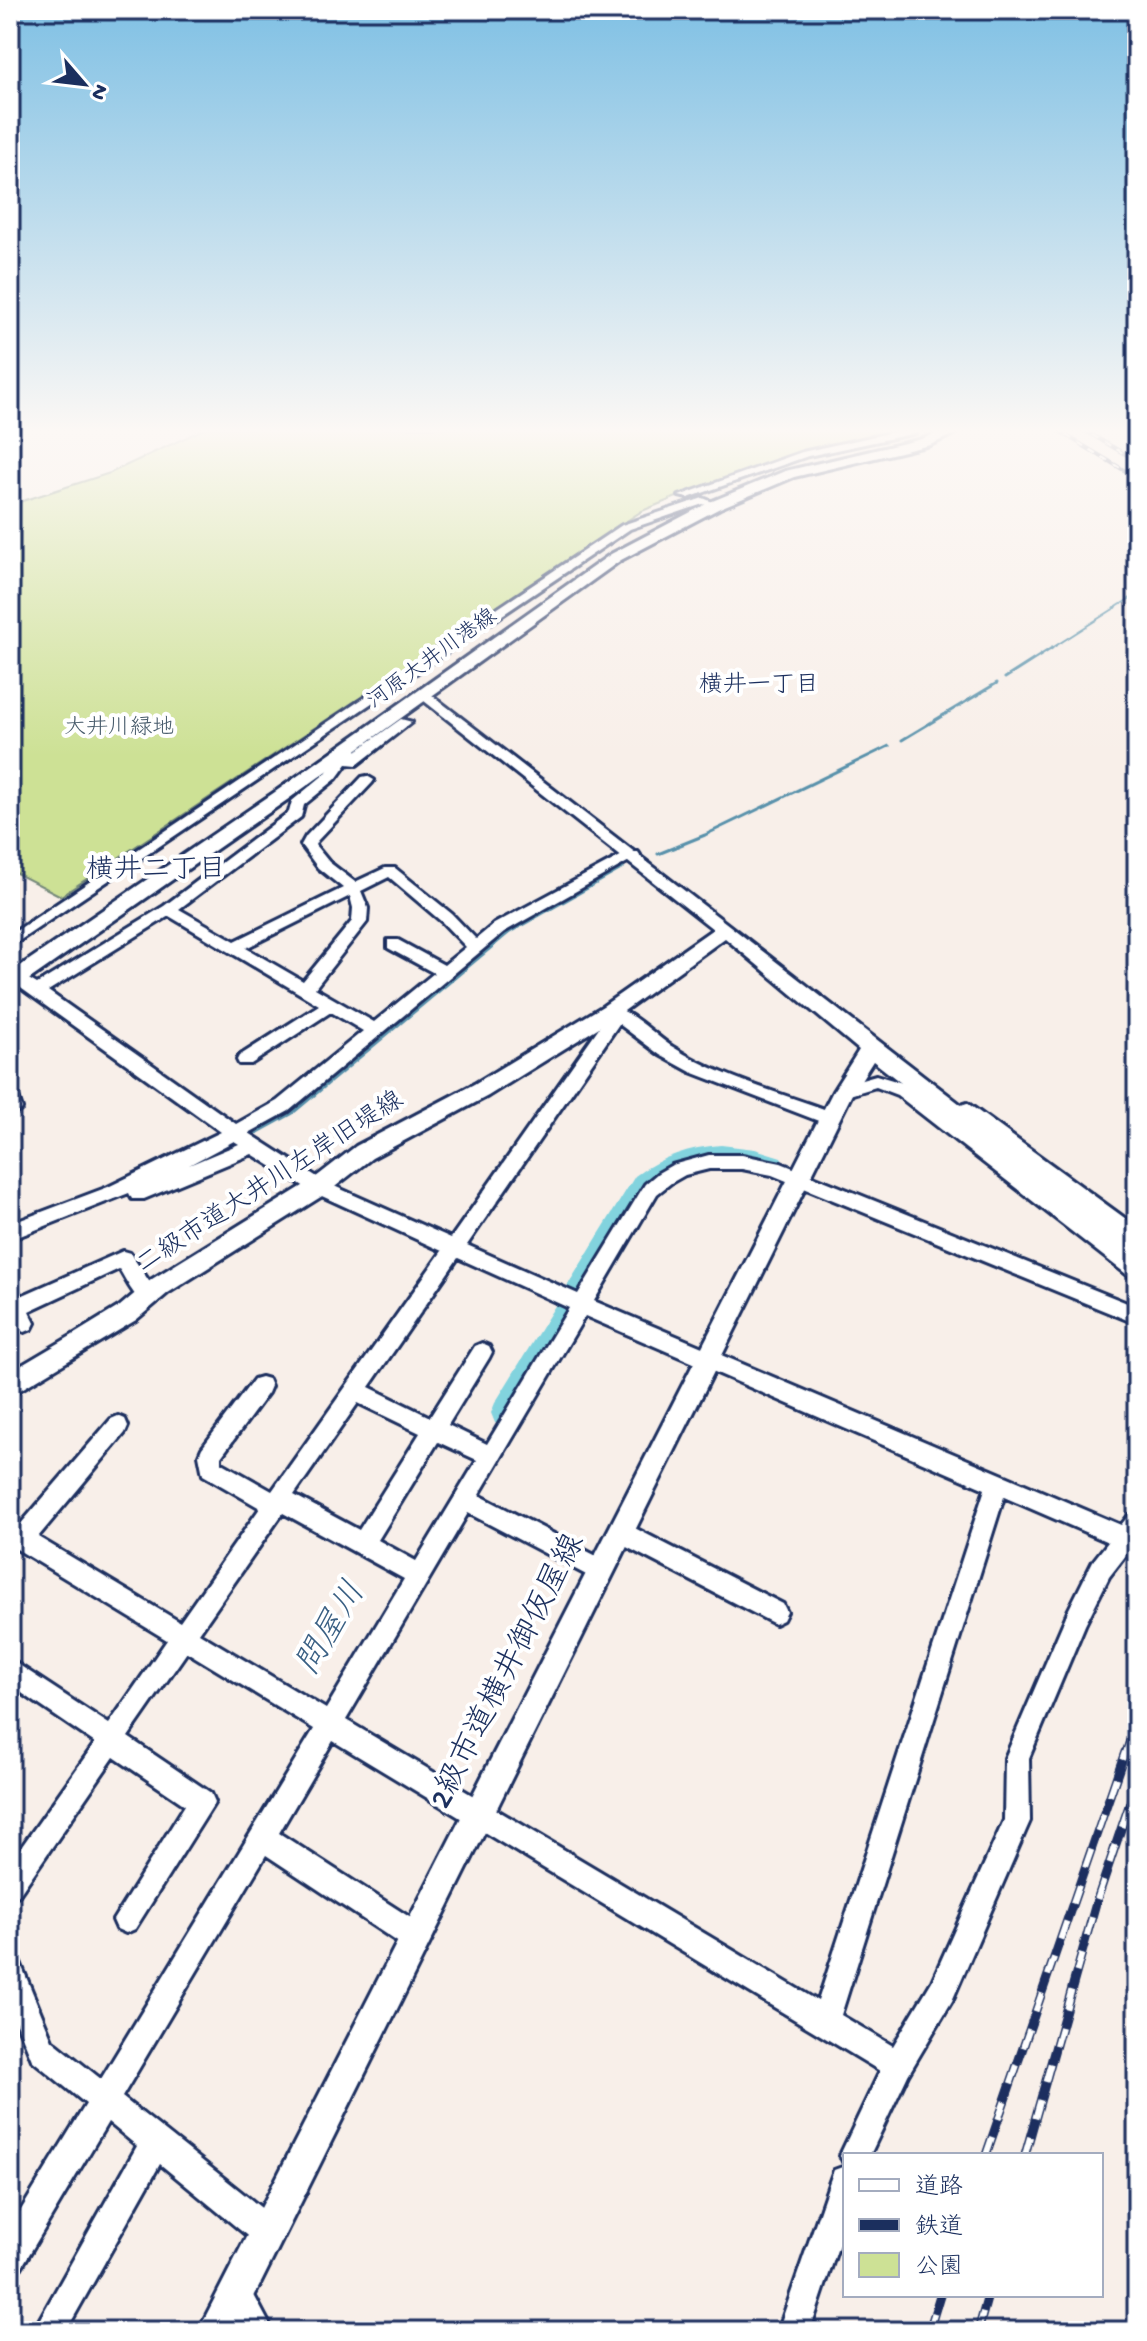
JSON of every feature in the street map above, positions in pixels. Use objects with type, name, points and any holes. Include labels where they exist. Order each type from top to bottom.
[{"type":"main road","name":"河原大井川港線","points":[[14,980],[616,557],[654,537]]},
{"type":"street","points":[[10,942],[438,655],[521,594],[610,537]]},
{"type":"street","points":[[424,694],[633,855],[871,1048],[1137,1254]]},
{"type":"street","points":[[37,991],[169,909],[324,791],[366,746],[386,740],[406,722]]},
{"type":"street","points":[[296,814],[297,804],[331,776],[356,742]]},
{"type":"street","points":[[304,990],[359,922],[363,909],[360,896],[354,889],[317,859],[308,845],[367,780]]},
{"type":"street","points":[[10,1246],[247,1141],[283,1106],[499,928],[633,855]]},
{"type":"street","points":[[233,948],[390,871],[447,918],[476,948]]},
{"type":"street","points":[[169,909],[376,1031]]},
{"type":"street","name":"二級市道大井川左岸旧堤線","points":[[10,1385],[80,1344],[148,1296],[319,1187],[364,1152],[481,1090],[613,1012],[725,929]]},
{"type":"street","points":[[393,944],[445,973]]},
{"type":"street","points":[[14,980],[37,991],[247,1141],[319,1187],[707,1361],[997,1485],[1131,1530],[1101,1569],[1077,1617],[1017,1758],[1017,1821],[942,1991],[898,2065],[856,2153]]},
{"type":"street","points":[[245,1060],[329,1006]]},
{"type":"street","points":[[10,1886],[455,1247],[613,1012],[666,1051],[697,1068],[829,1118]]},
{"type":"street","points":[[871,1048],[906,1064],[1137,1237]]},
{"type":"street","name":"2級市道横井御仮屋線","points":[[217,2331],[829,1118],[871,1048]]},
{"type":"street","points":[[843,1091],[876,1081],[903,1090],[1137,1271]]},
{"type":"street","points":[[10,1096],[13,1109],[10,1111]]},
{"type":"street","points":[[10,2257],[651,1189],[678,1167],[741,1160],[800,1177],[1137,1316]]},
{"type":"street","points":[[10,1232],[154,1180]]},
{"type":"street","points":[[17,1308],[123,1259],[148,1296]]},
{"type":"street","points":[[363,1544],[482,1352]]},
{"type":"street","points":[[261,1386],[210,1455],[211,1468],[419,1575]]},
{"type":"street","points":[[355,1391],[490,1456]]},
{"type":"street","points":[[118,1426],[16,1536],[826,2019],[898,2065]]},
{"type":"street","points":[[826,2019],[997,1485]]},
{"type":"street","points":[[464,1499],[602,1571]]},
{"type":"street","points":[[621,1532],[775,1612]]},
{"type":"street","points":[[10,1671],[202,1802],[126,1920]]},
{"type":"street","points":[[261,1837],[415,1937]]},
{"type":"street","points":[[10,1972],[42,2050],[268,2233]]},
{"type":"street","points":[[49,2331],[155,2144]]},
{"type":"street","points":[[794,2331],[843,2187]]},
{"type":"street","points":[[236,2293],[257,2331]]},
{"type":"green space","name":"大井川緑地","points":[[10,537],[602,537],[61,896],[10,870]]},
{"type":"waterway","points":[[1049,650],[1137,594]]},
{"type":"waterway","points":[[1005,678],[1052,648]]},
{"type":"waterway","points":[[902,740],[997,683]]},
{"type":"waterway","points":[[658,854],[705,835],[889,746]]},
{"type":"waterway","points":[[508,933],[623,868]]},
{"type":"waterway","points":[[250,1136],[292,1113],[510,931]]},
{"type":"waterway","points":[[199,1159],[238,1141]]},
{"type":"waterway","name":"問屋川","points":[[506,1413],[644,1183],[674,1165],[705,1156],[738,1156],[772,1164]]},
{"type":"waterway","points":[[10,1241],[41,1228]]},
{"type":"railway","points":[[1125,1754],[1137,1718]]},
{"type":"railway","points":[[987,2153],[1125,1752]]},
{"type":"railway","points":[[1026,2153],[1096,1903],[1137,1782]]},
{"type":"railway","points":[[929,2331],[939,2297]]},
{"type":"railway","points":[[978,2331],[987,2297]]},
{"type":"district","name":"横井一丁目","points":[[759,686]]},
{"type":"district","name":"横井二丁目","points":[[156,871]]}]
